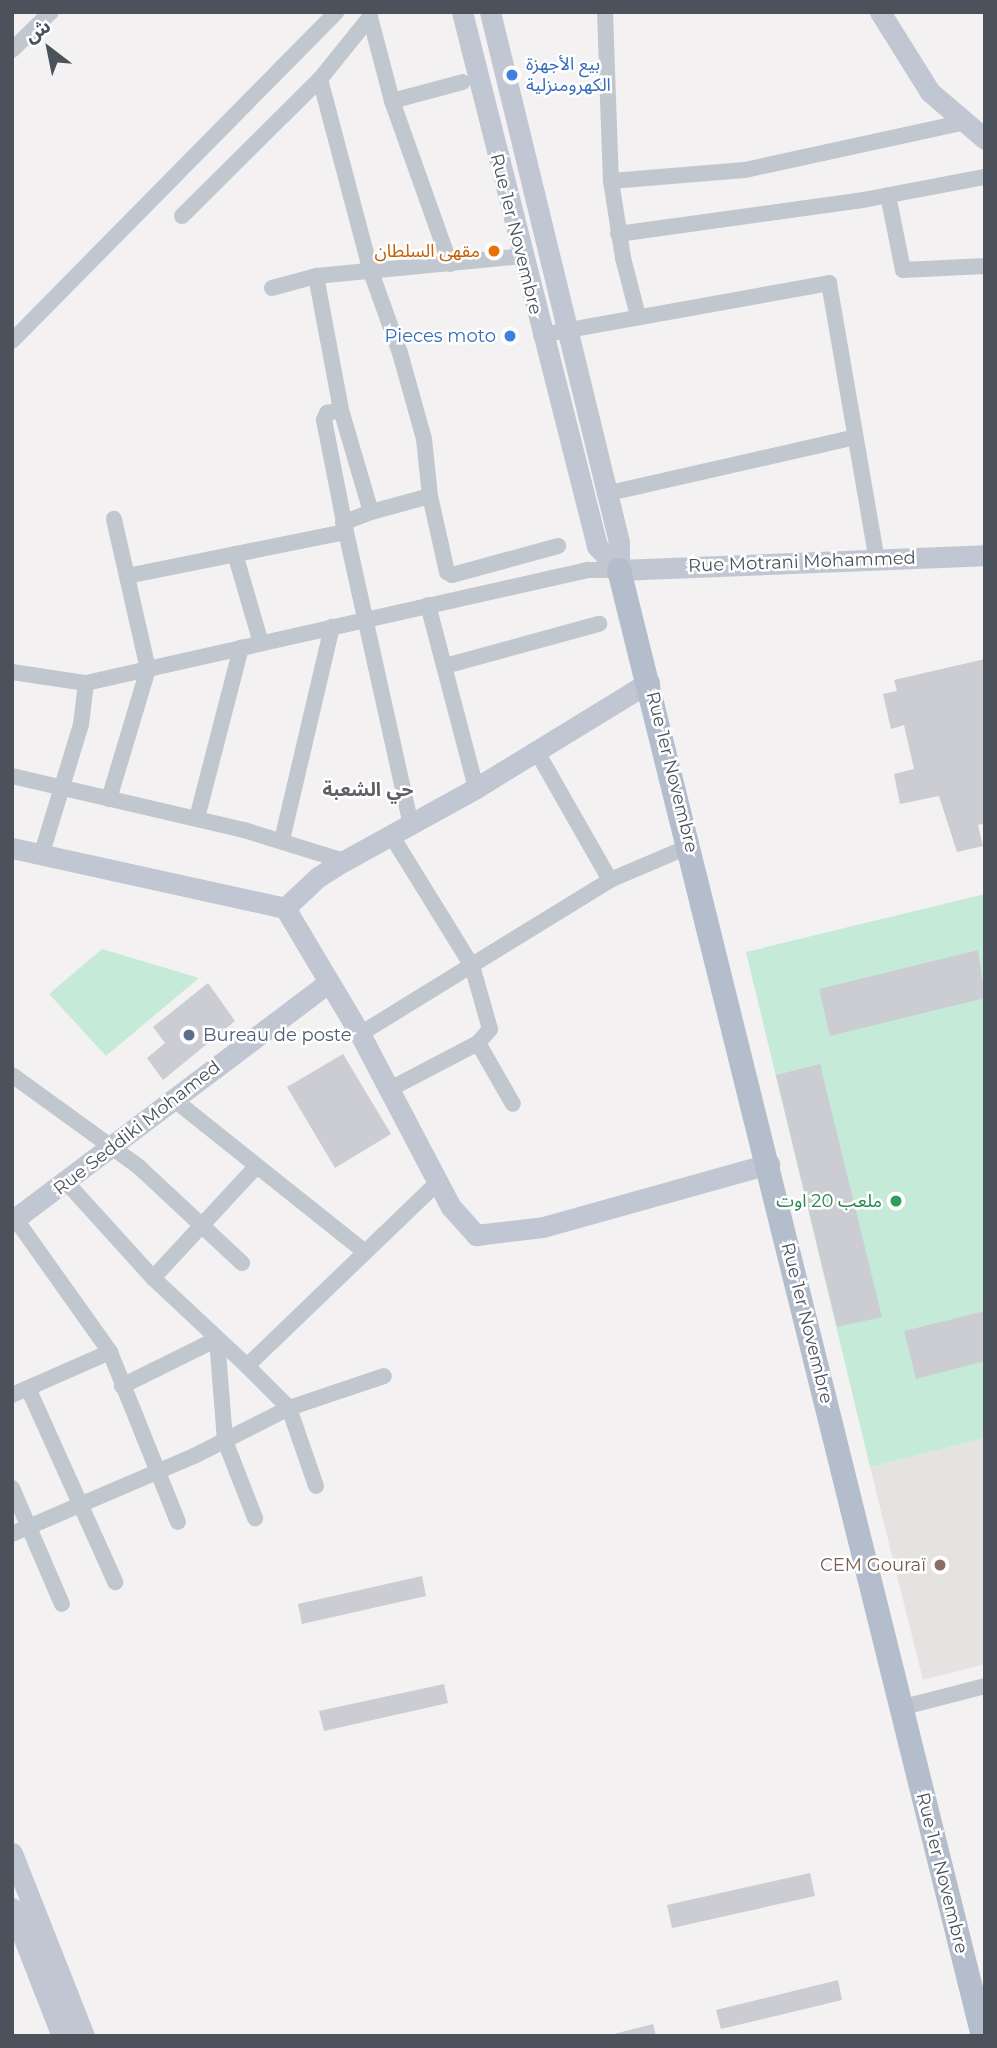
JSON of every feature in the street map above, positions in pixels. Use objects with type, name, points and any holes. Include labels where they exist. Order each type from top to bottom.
[{"type":"main road","name":"Rue 1er Novembre","points":[[618,570],[649,682],[769,1164],[900,1708],[982,2022]]},
{"type":"street","points":[[12,50],[51,12]]},
{"type":"street","points":[[12,341],[337,12]]},
{"type":"street","name":"Rue 1er Novembre","points":[[462,12],[541,335],[597,546],[618,570]]},
{"type":"street","name":"Rue 1er Novembre","points":[[490,12],[564,328],[619,542],[618,570]]},
{"type":"street","points":[[605,12],[611,181],[618,234],[638,316]]},
{"type":"street","points":[[880,12],[930,92],[985,139]]},
{"type":"street","points":[[182,216],[320,79],[370,17],[392,101],[450,264]]},
{"type":"street","points":[[320,79],[371,272],[420,419],[430,496],[447,572],[452,575],[558,545]]},
{"type":"street","points":[[392,101],[463,82]]},
{"type":"street","points":[[611,181],[745,170],[965,122]]},
{"type":"street","points":[[618,234],[888,195],[985,177]]},
{"type":"street","points":[[888,195],[903,270],[985,266]]},
{"type":"street","points":[[272,288],[316,276],[522,256]]},
{"type":"street","points":[[316,276],[341,410],[371,512]]},
{"type":"street","points":[[541,335],[564,328],[829,283],[877,559]]},
{"type":"street","points":[[341,410],[327,413],[324,420],[411,825]]},
{"type":"street","points":[[605,495],[855,437]]},
{"type":"street","points":[[127,576],[235,554],[345,527],[371,512],[430,496]]},
{"type":"street","points":[[109,799],[148,669],[114,519]]},
{"type":"street","points":[[235,554],[261,643]]},
{"type":"street","name":"Rue Motrani Mohammed","points":[[618,570],[985,555]]},
{"type":"street","points":[[12,672],[86,683],[589,570],[618,570]]},
{"type":"street","points":[[428,605],[476,788]]},
{"type":"street","points":[[445,666],[599,624]]},
{"type":"street","points":[[282,840],[332,627]]},
{"type":"street","points":[[197,818],[240,648]]},
{"type":"street","points":[[285,908],[318,877],[476,788],[649,682]]},
{"type":"street","points":[[41,856],[81,724],[86,683]]},
{"type":"street","points":[[537,752],[610,880]]},
{"type":"street","points":[[12,776],[197,818],[282,840],[344,861]]},
{"type":"street","points":[[390,1089],[478,1043],[490,1030],[472,966],[391,835]]},
{"type":"street","points":[[360,1034],[610,880],[690,846]]},
{"type":"street","points":[[12,848],[285,908],[360,1034],[459,1217],[476,1235],[510,1234],[769,1164]]},
{"type":"street","name":"Rue Seddiki Mohamed","points":[[14,1218],[67,1183],[172,1098],[328,983]]},
{"type":"street","points":[[478,1043],[513,1104]]},
{"type":"street","points":[[12,1075],[112,1146],[242,1263]]},
{"type":"street","points":[[172,1098],[255,1168],[365,1252]]},
{"type":"street","points":[[153,1278],[255,1168]]},
{"type":"street","points":[[247,1366],[439,1181]]},
{"type":"street","points":[[67,1183],[153,1278],[289,1408],[316,1486]]},
{"type":"street","points":[[14,1218],[110,1352],[178,1522]]},
{"type":"street","points":[[122,1386],[217,1339]]},
{"type":"street","points":[[217,1339],[225,1441],[255,1518]]},
{"type":"street","points":[[12,1395],[110,1352]]},
{"type":"street","points":[[12,1534],[158,1472],[289,1408],[384,1377]]},
{"type":"street","points":[[28,1388],[115,1582]]},
{"type":"street","points":[[12,1488],[62,1605]]},
{"type":"street","points":[[900,1708],[985,1686]]},
{"type":"street","points":[[12,1853],[70,2029]]},
{"type":"street","points":[[12,1908],[70,2029]]},
{"type":"shaded area","name":"CEM Gouraï","points":[[985,1438],[985,1664],[923,1680],[870,1467]]},
{"type":"green space","name":"ملعب 20 اوت","points":[[985,894],[985,1438],[870,1467],[746,952]]},
{"type":"green space","points":[[102,949],[199,978],[106,1056],[49,994]]},
{"type":"building","points":[[985,659],[985,823],[978,825],[983,846],[957,852],[939,796],[900,804],[894,774],[914,769],[904,725],[891,729],[883,694],[897,691],[894,680]]},
{"type":"building","points":[[978,950],[985,998],[830,1036],[819,989]]},
{"type":"building","name":"Bureau de poste","points":[[208,983],[235,1021],[163,1080],[147,1058],[165,1043],[153,1027]]},
{"type":"building","points":[[343,1054],[391,1134],[335,1168],[287,1087]]},
{"type":"building","points":[[820,1064],[882,1317],[837,1327],[776,1075]]},
{"type":"building","points":[[985,1311],[985,1361],[916,1379],[904,1331]]},
{"type":"building","points":[[422,1576],[426,1596],[302,1624],[298,1604]]},
{"type":"building","points":[[444,1684],[448,1703],[324,1731],[319,1711]]},
{"type":"building","points":[[810,1873],[815,1896],[672,1928],[667,1905]]},
{"type":"building","points":[[838,1980],[842,2000],[721,2029],[716,2010]]},
{"type":"building","points":[[653,2024],[656,2036],[610,2036],[610,2035]]},
{"type":"place","name":"بيع الأجهزة الكهرومنزلية","points":[[512,75]]},
{"type":"place","name":"مقهى السلطان","points":[[494,251]]},
{"type":"place","name":"Pieces moto","points":[[510,336]]},
{"type":"place","name":"Bureau de poste","points":[[189,1035]]},
{"type":"place","name":"ملعب 20 اوت","points":[[896,1201]]},
{"type":"place","name":"CEM Gouraï","points":[[940,1565]]},
{"type":"district","name":"حي الشعبة","points":[[368,790]]}]
